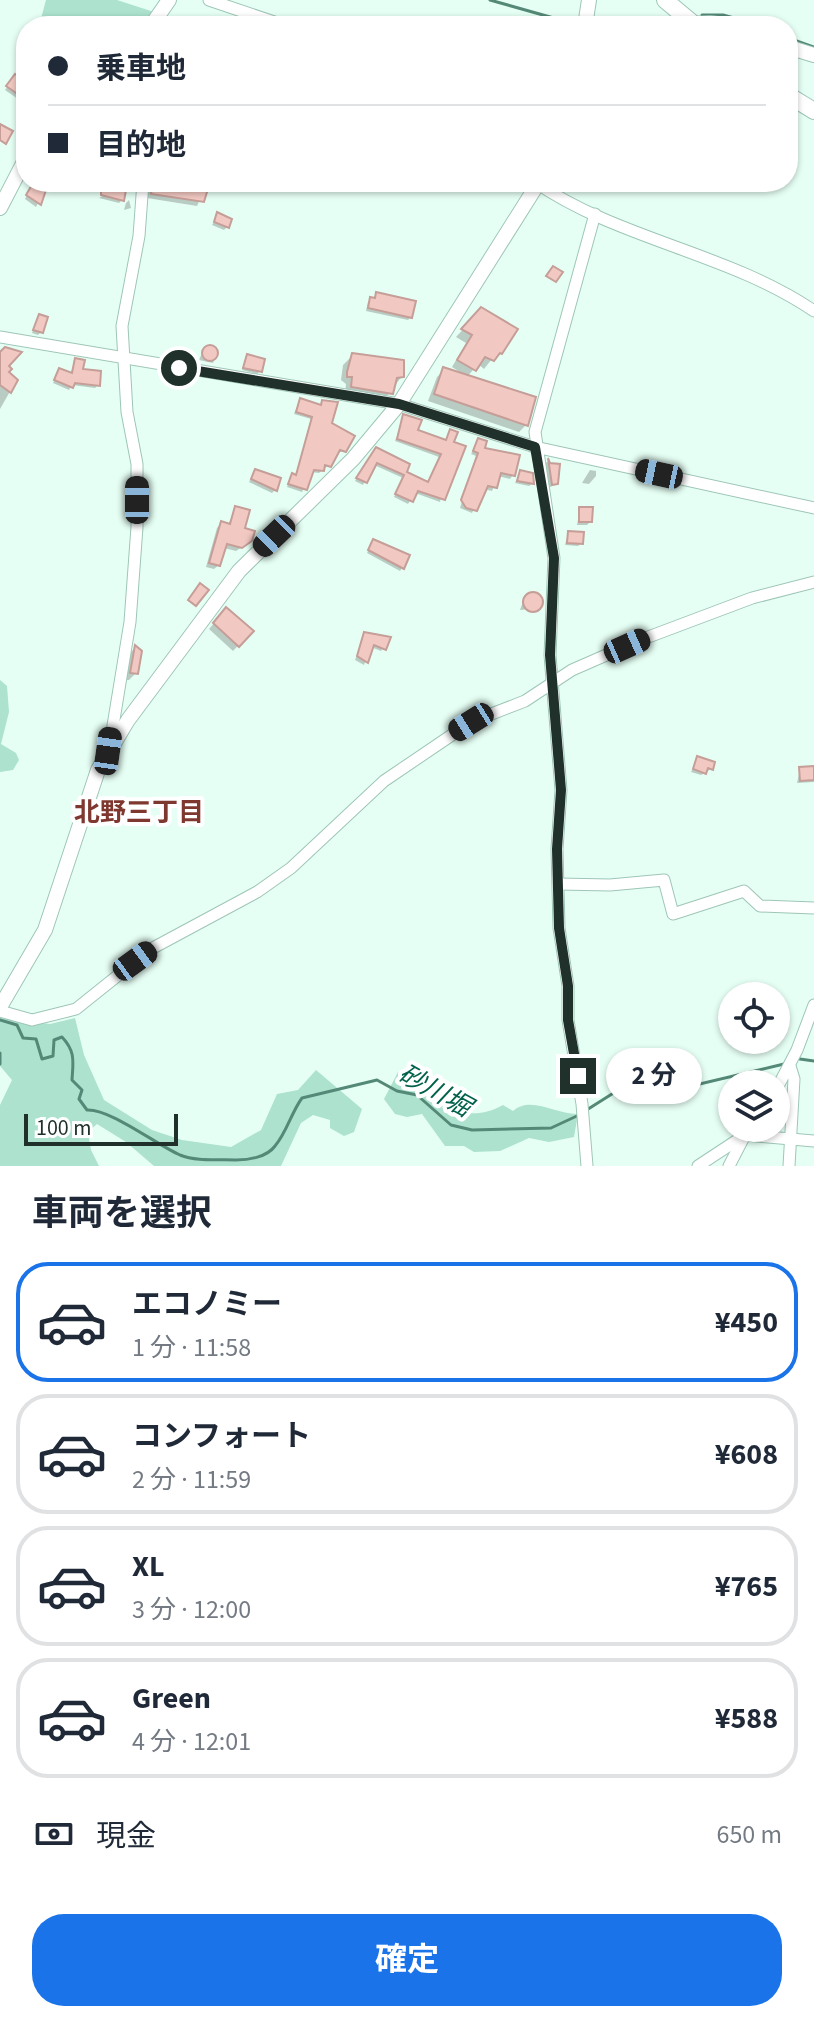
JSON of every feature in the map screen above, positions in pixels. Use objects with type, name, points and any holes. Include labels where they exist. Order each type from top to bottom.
[{"type":"main road","points":[[665,0],[684,16]]},
{"type":"street","points":[[209,0],[256,16]]},
{"type":"street","points":[[0,208],[16,177]]},
{"type":"street","points":[[142,192],[139,236],[122,326],[123,360],[137,464],[137,527],[130,622],[108,751],[84,811],[45,930],[0,1009],[32,1020],[76,1009],[151,949],[251,895],[291,868],[372,790],[471,722],[525,701],[553,680],[643,639],[752,598],[814,582]]},
{"type":"street","points":[[108,751],[173,657],[239,571],[353,459],[399,404],[531,192]]},
{"type":"street","points":[[554,192],[595,214],[736,272],[814,311]]},
{"type":"street","points":[[587,1166],[559,928],[561,790],[550,655],[554,558],[535,432],[595,214]]},
{"type":"street","points":[[0,337],[399,404],[535,447],[814,508]]},
{"type":"street","points":[[559,884],[610,885],[664,880],[673,914],[744,891],[760,906],[814,908]]},
{"type":"street","points":[[788,1070],[814,1005]]},
{"type":"street","points":[[789,1166],[794,1079],[790,1066]]},
{"type":"street","points":[[792,1140],[814,1141]]},
{"type":"street","points":[[698,1166],[733,1142]]},
{"type":"street","points":[[729,1166],[742,1142]]},
{"type":"green space","points":[[46,0],[117,0],[154,12],[150,16],[42,16]]},
{"type":"green space","points":[[0,680],[7,686],[9,712],[1,744],[16,753],[19,760],[13,770],[0,772]]},
{"type":"green space","points":[[0,1018],[50,1024],[75,1018],[84,1055],[104,1100],[152,1130],[182,1140],[231,1147],[261,1130],[277,1094],[298,1090],[316,1070],[362,1109],[354,1132],[344,1136],[330,1128],[330,1120],[313,1115],[301,1123],[281,1166],[154,1166],[126,1142],[97,1124],[88,1132],[91,1150],[99,1166],[0,1166],[0,1105],[12,1080],[0,1066]]},
{"type":"green space","points":[[412,1069],[442,1085],[451,1110],[478,1113],[503,1105],[513,1111],[536,1105],[578,1114],[574,1137],[549,1142],[529,1138],[500,1151],[474,1152],[464,1146],[445,1146],[422,1114],[407,1117],[395,1114],[384,1099],[398,1072]]},
{"type":"building","points":[[15,74],[16,75],[16,93],[6,86]]},
{"type":"building","points":[[0,124],[13,131],[6,144],[0,140]]},
{"type":"building","points":[[28,192],[45,192],[41,205],[26,195]]},
{"type":"building","points":[[101,192],[126,192],[124,201],[101,195]]},
{"type":"building","points":[[151,192],[207,192],[204,202]]},
{"type":"building","points":[[217,212],[232,219],[229,228],[214,222]]},
{"type":"building","points":[[553,266],[563,272],[556,282],[546,276]]},
{"type":"building","points":[[376,292],[416,301],[412,318],[368,308],[370,297],[375,298]]},
{"type":"building","points":[[481,307],[518,329],[502,354],[494,361],[485,357],[476,371],[457,360],[472,335],[461,329]]},
{"type":"building","points":[[39,314],[48,317],[43,333],[33,330]]},
{"type":"building","points":[[210,345],[216,347],[216,359],[210,361],[204,359],[202,353],[204,347]]},
{"type":"building","points":[[5,347],[22,352],[9,366],[12,369],[9,372],[18,380],[11,393],[0,385],[0,352]]},
{"type":"building","points":[[352,353],[404,360],[404,377],[397,378],[393,394],[351,387],[352,377],[347,377],[347,372]]},
{"type":"building","points":[[247,354],[265,359],[262,372],[243,368]]},
{"type":"building","points":[[75,358],[85,360],[83,369],[101,371],[100,386],[75,383],[73,388],[54,380],[59,368],[72,373]]},
{"type":"building","points":[[443,367],[536,397],[528,426],[434,394]]},
{"type":"building","points":[[300,398],[321,405],[322,400],[338,402],[332,423],[355,436],[346,452],[340,450],[331,467],[325,465],[324,471],[314,470],[307,490],[288,484],[292,473],[296,475],[312,417],[296,412]]},
{"type":"building","points":[[403,414],[422,420],[418,430],[446,440],[450,429],[458,432],[454,442],[466,446],[445,500],[418,491],[413,502],[395,494],[404,475],[377,463],[367,483],[356,478],[376,447],[410,464],[407,472],[428,482],[441,454],[397,439]]},
{"type":"building","points":[[478,438],[487,441],[485,448],[520,455],[515,476],[501,473],[497,488],[488,486],[477,511],[466,508],[461,500],[478,453],[473,451]]},
{"type":"building","points":[[548,458],[550,463],[560,464],[558,484],[552,485]]},
{"type":"building","points":[[255,469],[281,478],[277,491],[251,479]]},
{"type":"building","points":[[520,470],[533,473],[534,484],[517,481]]},
{"type":"building","points":[[235,506],[250,510],[245,528],[255,531],[252,541],[242,548],[227,544],[220,566],[209,563],[221,521],[230,524]]},
{"type":"building","points":[[579,507],[593,507],[592,522],[579,522]]},
{"type":"building","points":[[568,531],[584,532],[583,544],[567,543]]},
{"type":"building","points":[[373,539],[410,555],[404,569],[368,550]]},
{"type":"building","points":[[200,583],[209,590],[196,606],[188,600]]},
{"type":"building","points":[[533,592],[540,595],[543,602],[540,609],[533,612],[526,609],[523,602],[526,595]]},
{"type":"building","points":[[226,607],[254,631],[239,647],[213,623]]},
{"type":"building","points":[[364,632],[391,637],[386,650],[374,645],[368,663],[357,656]]},
{"type":"building","points":[[135,645],[142,651],[138,674],[130,673]]},
{"type":"building","points":[[697,756],[715,762],[713,770],[708,768],[706,774],[693,769]]},
{"type":"building","points":[[814,766],[814,780],[800,781],[799,767]]},
{"type":"waterway","points":[[490,0],[547,16]]},
{"type":"waterway","points":[[702,15],[727,16]]},
{"type":"waterway","points":[[798,41],[814,47]]},
{"type":"waterway","name":"砂川堀","points":[[0,1020],[17,1025],[23,1038],[36,1039],[42,1059],[53,1056],[54,1040],[62,1037],[72,1052],[72,1080],[82,1090],[79,1099],[87,1110],[108,1115],[170,1150],[193,1159],[241,1160],[263,1155],[279,1141],[302,1098],[377,1080],[397,1091],[417,1095],[451,1125],[472,1130],[551,1128],[579,1115]]},
{"type":"waterway","name":"砂川堀","points":[[0,1053],[0,1064]]},
{"type":"waterway","name":"砂川堀","points":[[800,1059],[814,1061]]},
{"type":"waterway","name":"砂川堀","points":[[585,1111],[623,1087],[670,1091],[784,1064]]},
{"type":"district","name":"北野三丁目","points":[[139,812]]},
{"type":"route","points":[[179,368],[262,379],[399,404],[535,447],[551,526],[554,558],[550,655],[561,790],[557,849],[559,928],[568,986],[568,1020],[578,1076]]}]
